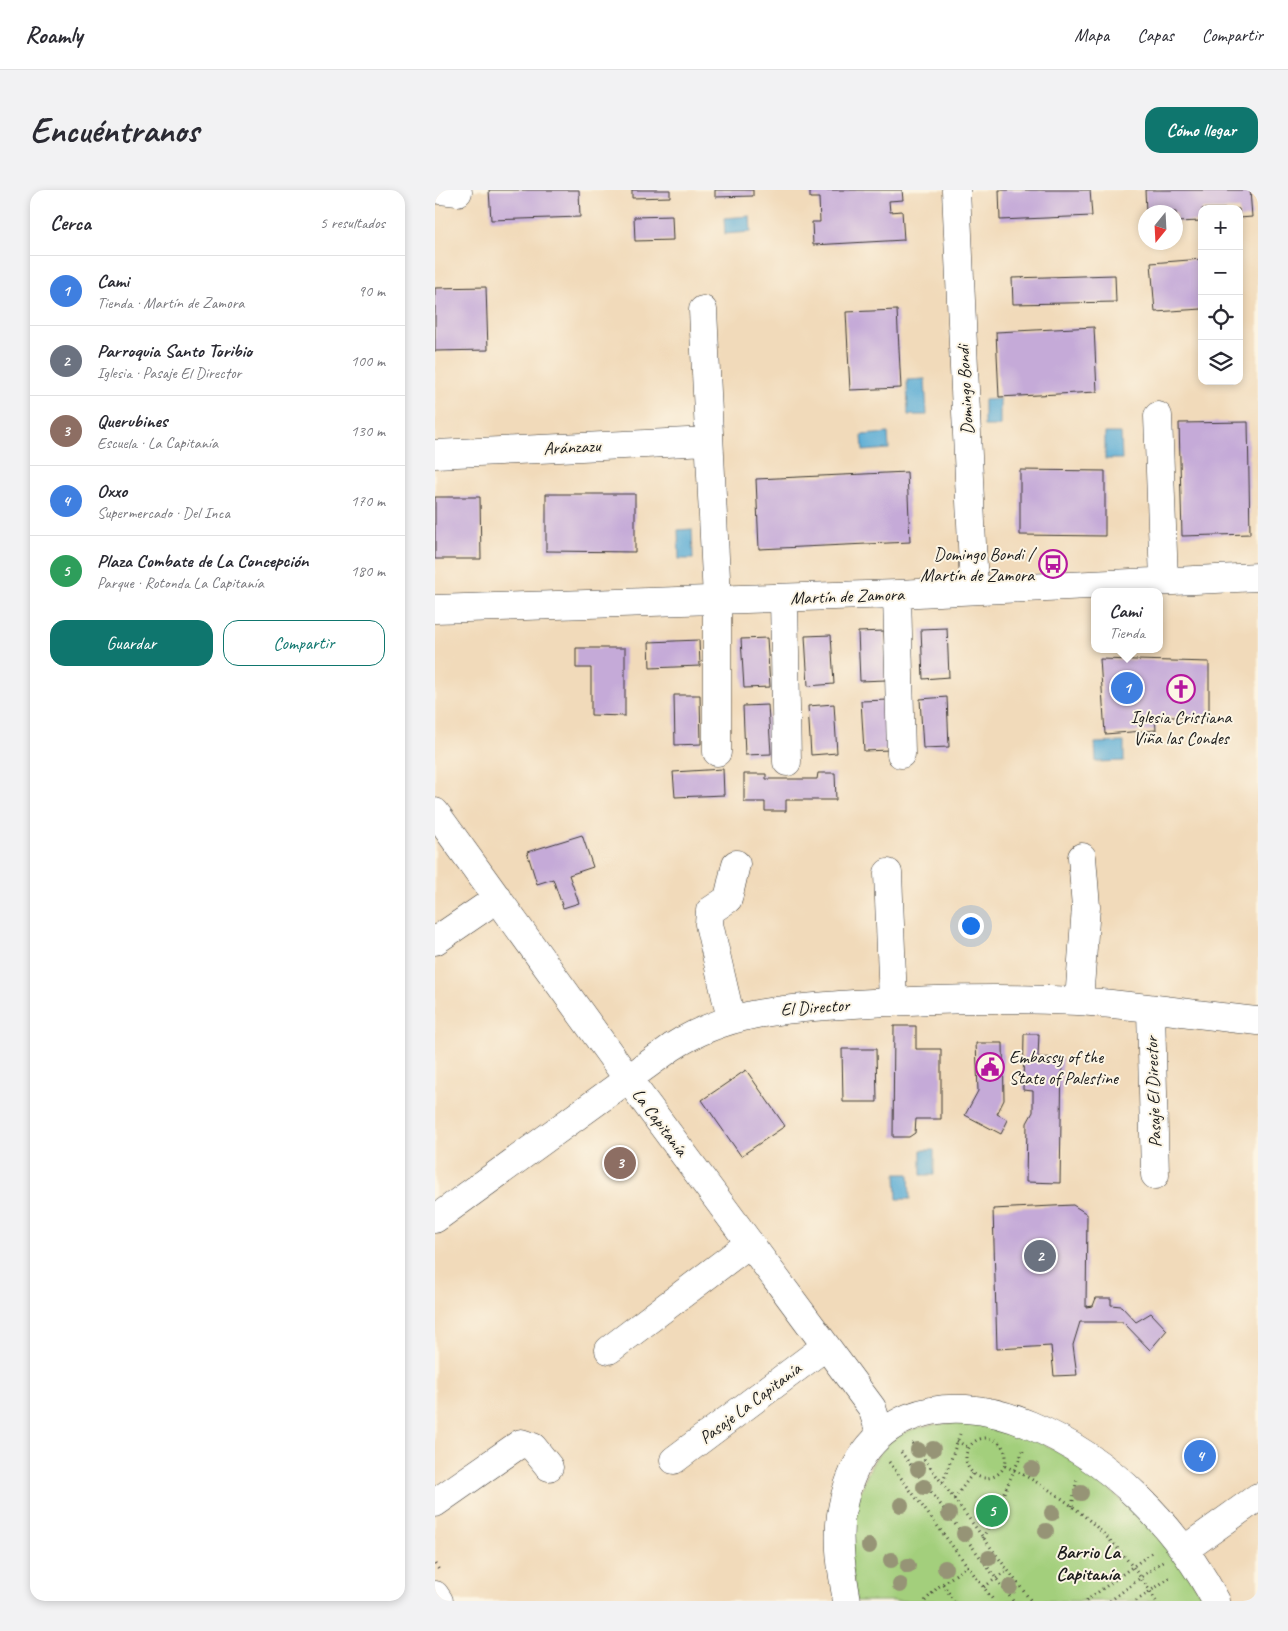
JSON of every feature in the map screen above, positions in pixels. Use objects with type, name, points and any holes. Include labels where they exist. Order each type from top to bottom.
[{"type":"street","name":"Domingo Bondi","points":[[955,190],[974,590]]},
{"type":"street","points":[[703,310],[717,599],[717,752]]},
{"type":"street","points":[[1158,416],[1164,581]]},
{"type":"street","name":"Aránzazu","points":[[435,454],[709,441]]},
{"type":"street","name":"Martín de Zamora","points":[[435,609],[897,594],[1258,577]]},
{"type":"street","points":[[897,594],[901,754]]},
{"type":"street","points":[[784,598],[787,762]]},
{"type":"street","name":"La Capitanía","points":[[435,812],[628,1079],[872,1408],[889,1440]]},
{"type":"street","points":[[1079,1001],[1086,907],[1082,857]]},
{"type":"street","points":[[731,1019],[709,924],[710,911],[728,899],[736,864]]},
{"type":"street","points":[[888,873],[893,1002]]},
{"type":"street","points":[[435,941],[497,898]]},
{"type":"street","name":"El Director","points":[[435,1219],[688,1036],[731,1019],[772,1011],[893,1002],[1003,999],[1079,1001],[1258,1022]]},
{"type":"street","name":"Pasaje El Director","points":[[1151,1010],[1155,1175]]},
{"type":"street","points":[[609,1350],[750,1243]]},
{"type":"street","name":"Pasaje La Capitanía","points":[[674,1460],[826,1346]]},
{"type":"street","points":[[847,1601],[839,1538],[841,1514],[857,1465],[889,1440],[908,1416],[934,1410],[962,1409],[1001,1414],[1031,1425],[1067,1444],[1121,1483],[1157,1517],[1172,1556],[1217,1601]]},
{"type":"street","points":[[435,1504],[521,1443],[533,1447],[549,1467]]},
{"type":"street","points":[[1172,1556],[1258,1496]]},
{"type":"street","points":[[435,1595],[439,1601]]},
{"type":"path","points":[[942,1483],[960,1433]]},
{"type":"path","points":[[979,1439],[993,1439],[1003,1447],[1005,1466],[997,1475],[991,1478],[978,1477],[973,1473],[966,1461],[969,1448],[979,1439]]},
{"type":"path","points":[[889,1440],[1013,1601]]},
{"type":"path","points":[[910,1440],[1031,1601]]},
{"type":"path","points":[[957,1441],[969,1448]]},
{"type":"path","points":[[983,1538],[1027,1442]]},
{"type":"path","points":[[887,1459],[969,1565],[994,1601]]},
{"type":"path","points":[[1005,1466],[1072,1506],[1105,1535],[1134,1567],[1156,1601]]},
{"type":"path","points":[[1072,1506],[1079,1471]]},
{"type":"path","points":[[954,1499],[973,1473]]},
{"type":"path","points":[[1086,1601],[1134,1567],[1172,1556]]},
{"type":"path","points":[[1110,1601],[1172,1556]]},
{"type":"path","points":[[1136,1601],[1150,1591],[1172,1556]]},
{"type":"path","points":[[925,1601],[943,1584],[969,1565]]},
{"type":"path","points":[[984,1587],[1008,1570]]},
{"type":"path","points":[[943,1584],[954,1601]]},
{"type":"green space","points":[[977,1422],[1005,1428],[1031,1438],[1083,1468],[1129,1507],[1149,1527],[1173,1554],[1206,1601],[856,1601],[849,1544],[850,1523],[870,1470],[879,1453],[891,1441],[919,1427],[936,1424]]},
{"type":"water","points":[[750,216],[751,232],[725,234],[724,218]]},
{"type":"water","points":[[925,379],[927,415],[908,415],[907,380]]},
{"type":"water","points":[[1000,399],[1000,426],[984,426],[984,400]]},
{"type":"water","points":[[888,433],[889,449],[863,451],[862,435]]},
{"type":"water","points":[[1105,433],[1121,433],[1122,459],[1105,459]]},
{"type":"water","points":[[692,529],[693,559],[679,559],[678,530]]},
{"type":"water","points":[[1124,742],[1124,761],[1096,762],[1095,743]]},
{"type":"water","points":[[921,1150],[934,1150],[934,1175],[921,1175]]},
{"type":"water","points":[[896,1174],[909,1174],[910,1199],[897,1199]]},
{"type":"building","points":[[489,190],[579,190],[580,217],[491,220]]},
{"type":"building","points":[[632,190],[670,190],[670,197],[632,198]]},
{"type":"building","points":[[715,190],[753,190],[753,196],[715,197]]},
{"type":"building","points":[[810,190],[902,190],[903,200],[889,201],[890,212],[902,211],[904,240],[813,245],[812,222],[820,222],[819,198],[810,198]]},
{"type":"building","points":[[999,190],[1090,190],[1092,216],[1000,220]]},
{"type":"building","points":[[1145,190],[1250,190],[1252,217],[1243,218],[1243,205],[1198,205],[1198,221],[1183,222],[1183,205],[1146,205]]},
{"type":"building","points":[[672,216],[673,240],[635,241],[634,217]]},
{"type":"building","points":[[1198,259],[1198,309],[1155,312],[1151,263]]},
{"type":"building","points":[[1115,275],[1116,302],[1013,304],[1012,278]]},
{"type":"building","points":[[486,287],[488,350],[435,351],[435,288]]},
{"type":"building","points":[[897,310],[901,388],[850,390],[846,312]]},
{"type":"building","points":[[1094,327],[1097,392],[999,397],[996,332]]},
{"type":"building","points":[[1248,422],[1250,534],[1182,536],[1179,423]]},
{"type":"building","points":[[1020,470],[1105,471],[1105,536],[1020,535]]},
{"type":"building","points":[[907,472],[910,542],[759,549],[756,479]]},
{"type":"building","points":[[546,494],[635,494],[635,552],[546,551]]},
{"type":"building","points":[[435,497],[480,497],[481,559],[435,559]]},
{"type":"building","points":[[947,628],[949,677],[923,679],[921,629]]},
{"type":"building","points":[[884,631],[886,680],[860,681],[858,632]]},
{"type":"building","points":[[831,635],[834,684],[808,686],[805,636]]},
{"type":"building","points":[[767,638],[770,687],[744,688],[741,639]]},
{"type":"building","points":[[699,640],[700,666],[650,668],[649,642]]},
{"type":"building","points":[[576,648],[625,648],[625,716],[591,715],[591,668],[576,668]]},
{"type":"building","points":[[1100,659],[1209,662],[1209,717],[1155,717],[1156,730],[1105,734]]},
{"type":"building","points":[[674,695],[700,695],[701,744],[675,745]]},
{"type":"building","points":[[947,697],[949,747],[923,748],[920,699]]},
{"type":"building","points":[[888,700],[890,750],[864,751],[861,701]]},
{"type":"building","points":[[834,704],[837,753],[811,755],[808,706]]},
{"type":"building","points":[[768,705],[771,754],[745,755],[743,706]]},
{"type":"building","points":[[723,769],[724,795],[675,797],[673,772]]},
{"type":"building","points":[[818,773],[835,773],[836,800],[786,800],[786,811],[765,811],[765,802],[744,802],[744,774],[766,774],[766,779],[817,779]]},
{"type":"building","points":[[582,835],[593,867],[569,875],[579,903],[563,908],[553,879],[537,884],[527,852]]},
{"type":"building","points":[[894,1026],[916,1026],[916,1049],[941,1049],[941,1119],[916,1119],[915,1133],[909,1137],[893,1137]]},
{"type":"building","points":[[1024,1034],[1039,1034],[1038,1057],[1062,1058],[1060,1183],[1026,1182],[1027,1123],[1033,1112],[1033,1091],[1023,1090]]},
{"type":"building","name":"Embassy of the State of Palestine","points":[[976,1043],[1003,1043],[1004,1100],[997,1114],[1008,1120],[1001,1134],[965,1115],[978,1091]]},
{"type":"building","points":[[842,1049],[876,1049],[877,1102],[843,1102]]},
{"type":"building","points":[[746,1070],[785,1126],[741,1156],[702,1100]]},
{"type":"building","points":[[1073,1205],[1087,1214],[1086,1307],[1093,1306],[1096,1298],[1111,1298],[1111,1305],[1121,1306],[1136,1322],[1151,1313],[1167,1330],[1150,1350],[1123,1322],[1080,1322],[1073,1345],[1077,1375],[1054,1376],[1051,1346],[997,1349],[993,1209]]},
{"type":"place","name":"Domingo Bondi / Martín de Zamora","points":[[1053,564]]},
{"type":"place","name":"Cami","points":[[1127,688]]},
{"type":"place","name":"Iglesia Cristiana Viña las Condes","points":[[1181,689]]},
{"type":"place","name":"Embassy of the State of Palestine","points":[[990,1067]]},
{"type":"place","name":"Querubines","points":[[620,1163]]},
{"type":"place","name":"Parroquia Santo Toribio","points":[[1040,1256]]},
{"type":"place","name":"Oxxo","points":[[1200,1456]]},
{"type":"place","name":"Plaza Combate de La Concepción","points":[[992,1511]]},
{"type":"district","name":"Barrio La Capitanía","points":[[1088,1563]]}]
